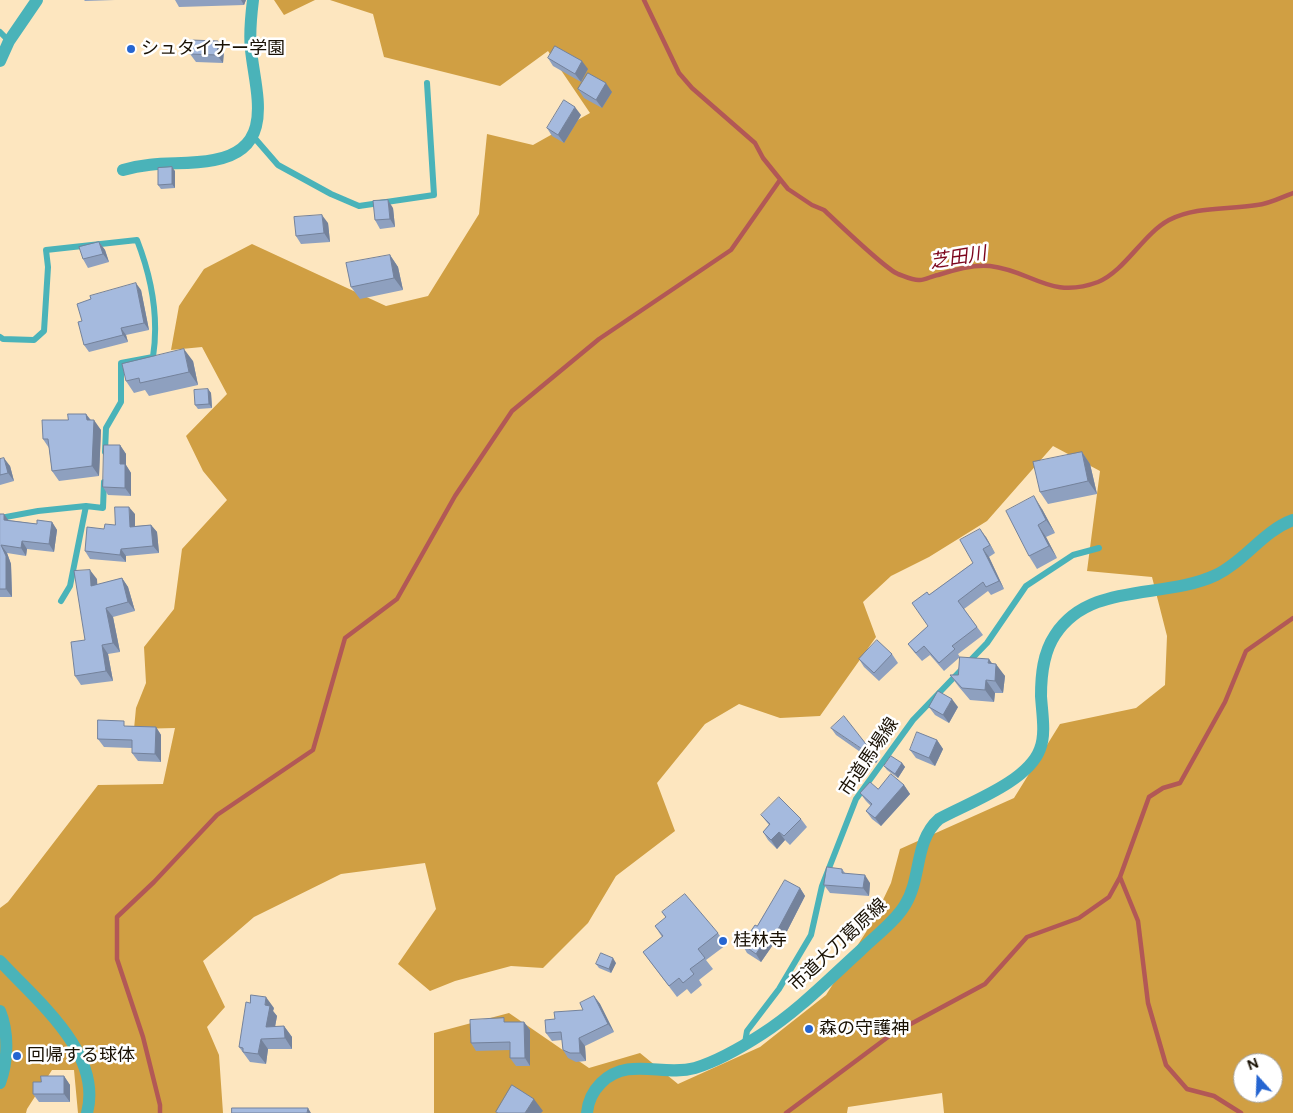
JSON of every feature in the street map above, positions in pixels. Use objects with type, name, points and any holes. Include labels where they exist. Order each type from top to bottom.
[{"type":"street","points":[[0,61],[5,37],[37,0]]},
{"type":"street","points":[[123,170],[160,162],[214,160],[236,152],[252,135],[259,114],[259,94],[251,50],[253,0]]},
{"type":"street","name":"市道大刀葛原線","points":[[587,1113],[588,1105],[597,1087],[619,1071],[634,1068],[679,1071],[713,1061],[744,1044],[790,1013],[896,916],[912,891],[923,843],[933,824],[939,819],[1008,783],[1024,771],[1036,757],[1042,740],[1041,677],[1047,649],[1055,635],[1075,612],[1102,599],[1157,592],[1207,579],[1234,563],[1270,533],[1293,520]]},
{"type":"street","points":[[0,961],[50,1013],[77,1052],[89,1084],[90,1095],[87,1113]]},
{"type":"street","points":[[0,1011],[6,1040],[5,1062],[0,1083]]},
{"type":"lane","points":[[252,135],[278,165],[331,194],[359,206],[434,195],[427,83]]},
{"type":"lane","points":[[0,337],[3,339],[34,340],[44,331],[48,267],[46,250],[137,240],[147,265],[157,331],[153,357],[121,363],[120,402],[106,428],[105,463]]},
{"type":"lane","points":[[0,518],[38,511],[86,506],[103,508],[104,472]]},
{"type":"lane","points":[[61,601],[70,586],[86,506]]},
{"type":"lane","name":"市道馬場線","points":[[744,1044],[747,1030],[779,989],[811,935],[822,886],[838,840],[862,791],[913,720],[987,643],[1026,586],[1073,555],[1100,548]]},
{"type":"shaded area","points":[[274,0],[315,0],[284,15]]},
{"type":"shaded area","points":[[330,0],[1293,0],[1293,1113],[944,1113],[942,1093],[848,1107],[847,1113],[434,1113],[434,1033],[509,1013],[589,1068],[640,1053],[678,1084],[760,1047],[826,995],[873,921],[891,883],[900,849],[1014,798],[1060,724],[1136,708],[1165,685],[1167,636],[1152,577],[1087,571],[1100,471],[1053,446],[987,521],[929,557],[891,576],[863,602],[876,637],[820,716],[780,718],[739,704],[705,724],[657,783],[675,831],[616,876],[588,923],[543,968],[511,966],[455,981],[430,991],[398,964],[436,909],[425,863],[341,874],[254,917],[203,961],[225,1007],[207,1027],[219,1055],[223,1113],[78,1113],[74,1070],[52,1070],[26,1113],[0,1113],[0,908],[8,902],[98,785],[163,784],[175,728],[134,729],[136,708],[146,683],[144,647],[174,609],[182,549],[227,500],[203,471],[186,436],[227,394],[202,347],[171,350],[179,306],[204,269],[252,244],[386,306],[428,296],[479,214],[487,134],[533,145],[590,113],[548,51],[500,86],[384,57],[373,14]]},
{"type":"building","points":[[191,40],[218,41],[217,55],[190,54]]},
{"type":"building","points":[[555,46],[582,61],[575,74],[548,58]]},
{"type":"building","points":[[588,73],[606,83],[596,100],[578,89]]},
{"type":"building","points":[[564,100],[575,107],[558,135],[547,128]]},
{"type":"building","points":[[172,167],[172,184],[158,185],[158,168]]},
{"type":"building","points":[[388,200],[390,219],[375,220],[373,201]]},
{"type":"building","points":[[322,215],[324,233],[296,236],[294,217]]},
{"type":"building","points":[[99,242],[103,254],[83,259],[79,247]]},
{"type":"building","points":[[390,255],[394,278],[351,287],[346,263]]},
{"type":"building","points":[[136,283],[144,323],[121,328],[123,335],[84,345],[78,322],[82,321],[77,304],[91,299],[90,296]]},
{"type":"building","points":[[184,349],[189,372],[140,383],[139,378],[126,381],[122,364]]},
{"type":"building","points":[[208,389],[209,404],[195,405],[194,390]]},
{"type":"building","points":[[68,414],[86,414],[87,420],[94,420],[92,466],[52,471],[48,439],[43,439],[42,420],[68,420]]},
{"type":"building","points":[[104,445],[120,445],[120,464],[125,464],[125,488],[103,487]]},
{"type":"building","points":[[1082,452],[1088,481],[1040,492],[1033,462]]},
{"type":"building","points":[[4,458],[8,473],[0,475],[0,459]]},
{"type":"building","points":[[1034,496],[1046,520],[1038,525],[1049,546],[1029,556],[1006,511]]},
{"type":"building","points":[[115,507],[129,507],[130,527],[151,525],[153,546],[121,549],[120,555],[85,551],[87,527],[104,529],[105,524],[115,525]]},
{"type":"building","points":[[0,514],[4,514],[4,520],[37,524],[37,520],[52,522],[49,544],[22,541],[21,548],[1,545],[6,556],[6,589],[0,589]]},
{"type":"building","points":[[980,529],[990,545],[983,549],[999,581],[986,587],[983,582],[958,601],[977,627],[952,646],[955,649],[939,663],[924,646],[916,653],[908,644],[928,626],[912,603],[927,592],[929,595],[973,563],[960,540]]},
{"type":"building","points":[[90,570],[91,586],[122,578],[128,602],[106,608],[113,643],[102,645],[106,671],[75,676],[71,642],[85,640],[74,571]]},
{"type":"building","points":[[877,640],[892,654],[874,673],[859,659]]},
{"type":"building","points":[[960,657],[989,659],[988,663],[996,664],[995,681],[986,680],[985,690],[962,688],[950,675],[958,675]]},
{"type":"building","points":[[938,691],[952,699],[943,715],[929,707]]},
{"type":"building","points":[[844,716],[873,753],[871,755],[831,728]]},
{"type":"building","points":[[98,720],[124,721],[124,726],[156,727],[155,754],[132,753],[132,740],[98,739]]},
{"type":"building","points":[[917,732],[937,740],[929,758],[910,750]]},
{"type":"building","points":[[891,756],[902,763],[895,774],[884,766]]},
{"type":"building","points":[[891,774],[904,785],[875,818],[866,811],[872,804],[860,793],[870,782],[878,789]]},
{"type":"building","points":[[779,797],[801,819],[784,836],[779,832],[771,840],[763,832],[770,824],[761,815]]},
{"type":"building","points":[[827,867],[842,869],[842,873],[865,875],[863,888],[824,885]]},
{"type":"building","points":[[785,880],[800,888],[776,933],[771,931],[756,954],[742,944],[755,925],[757,926]]},
{"type":"building","points":[[685,894],[718,933],[698,949],[705,958],[690,969],[694,974],[683,983],[679,978],[669,986],[643,952],[663,936],[655,926],[666,917],[662,912]]},
{"type":"building","points":[[601,953],[613,958],[609,969],[596,964]]},
{"type":"building","points":[[251,995],[266,997],[265,1005],[270,1006],[266,1027],[284,1026],[285,1038],[261,1039],[258,1054],[243,1052],[243,1048],[239,1047],[246,1002],[250,1003]]},
{"type":"building","points":[[594,996],[608,1024],[579,1038],[580,1053],[570,1053],[563,1050],[561,1032],[546,1033],[545,1020],[555,1019],[554,1012],[583,1010],[580,1003]]},
{"type":"building","points":[[504,1018],[504,1022],[524,1022],[525,1058],[510,1058],[510,1042],[471,1043],[470,1020]]},
{"type":"building","points":[[41,1076],[64,1076],[64,1094],[33,1094],[33,1082],[41,1082]]},
{"type":"building","points":[[512,1085],[534,1099],[525,1113],[496,1112]]},
{"type":"building","points":[[232,1108],[308,1108],[307,1113],[232,1113]]},
{"type":"waterway","name":"芝田川","points":[[644,0],[679,73],[692,88],[755,143],[763,158],[788,189],[812,205],[824,210],[891,270],[912,279],[922,280],[963,268],[990,266],[1018,273],[1054,286],[1067,288],[1081,287],[1108,277],[1151,234],[1169,220],[1201,210],[1262,204],[1293,193]]},
{"type":"waterway","points":[[160,1113],[160,1105],[143,1037],[117,959],[117,917],[154,882],[217,815],[313,750],[345,638],[397,599],[455,496],[512,411],[599,339],[731,250],[780,180]]},
{"type":"waterway","points":[[786,1113],[892,1034],[985,984],[1027,937],[1079,918],[1109,897],[1120,877],[1149,797],[1163,788],[1180,783],[1225,702],[1246,651],[1293,618]]},
{"type":"waterway","points":[[1120,877],[1138,921],[1148,1003],[1166,1065],[1187,1089],[1214,1096],[1241,1113]]},
{"type":"place","name":"シュタイナー学園","points":[[131,49]]},
{"type":"place","name":"桂林寺","points":[[723,941]]},
{"type":"place","name":"森の守護神","points":[[809,1029]]},
{"type":"place","name":"回帰する球体","points":[[17,1056]]}]
